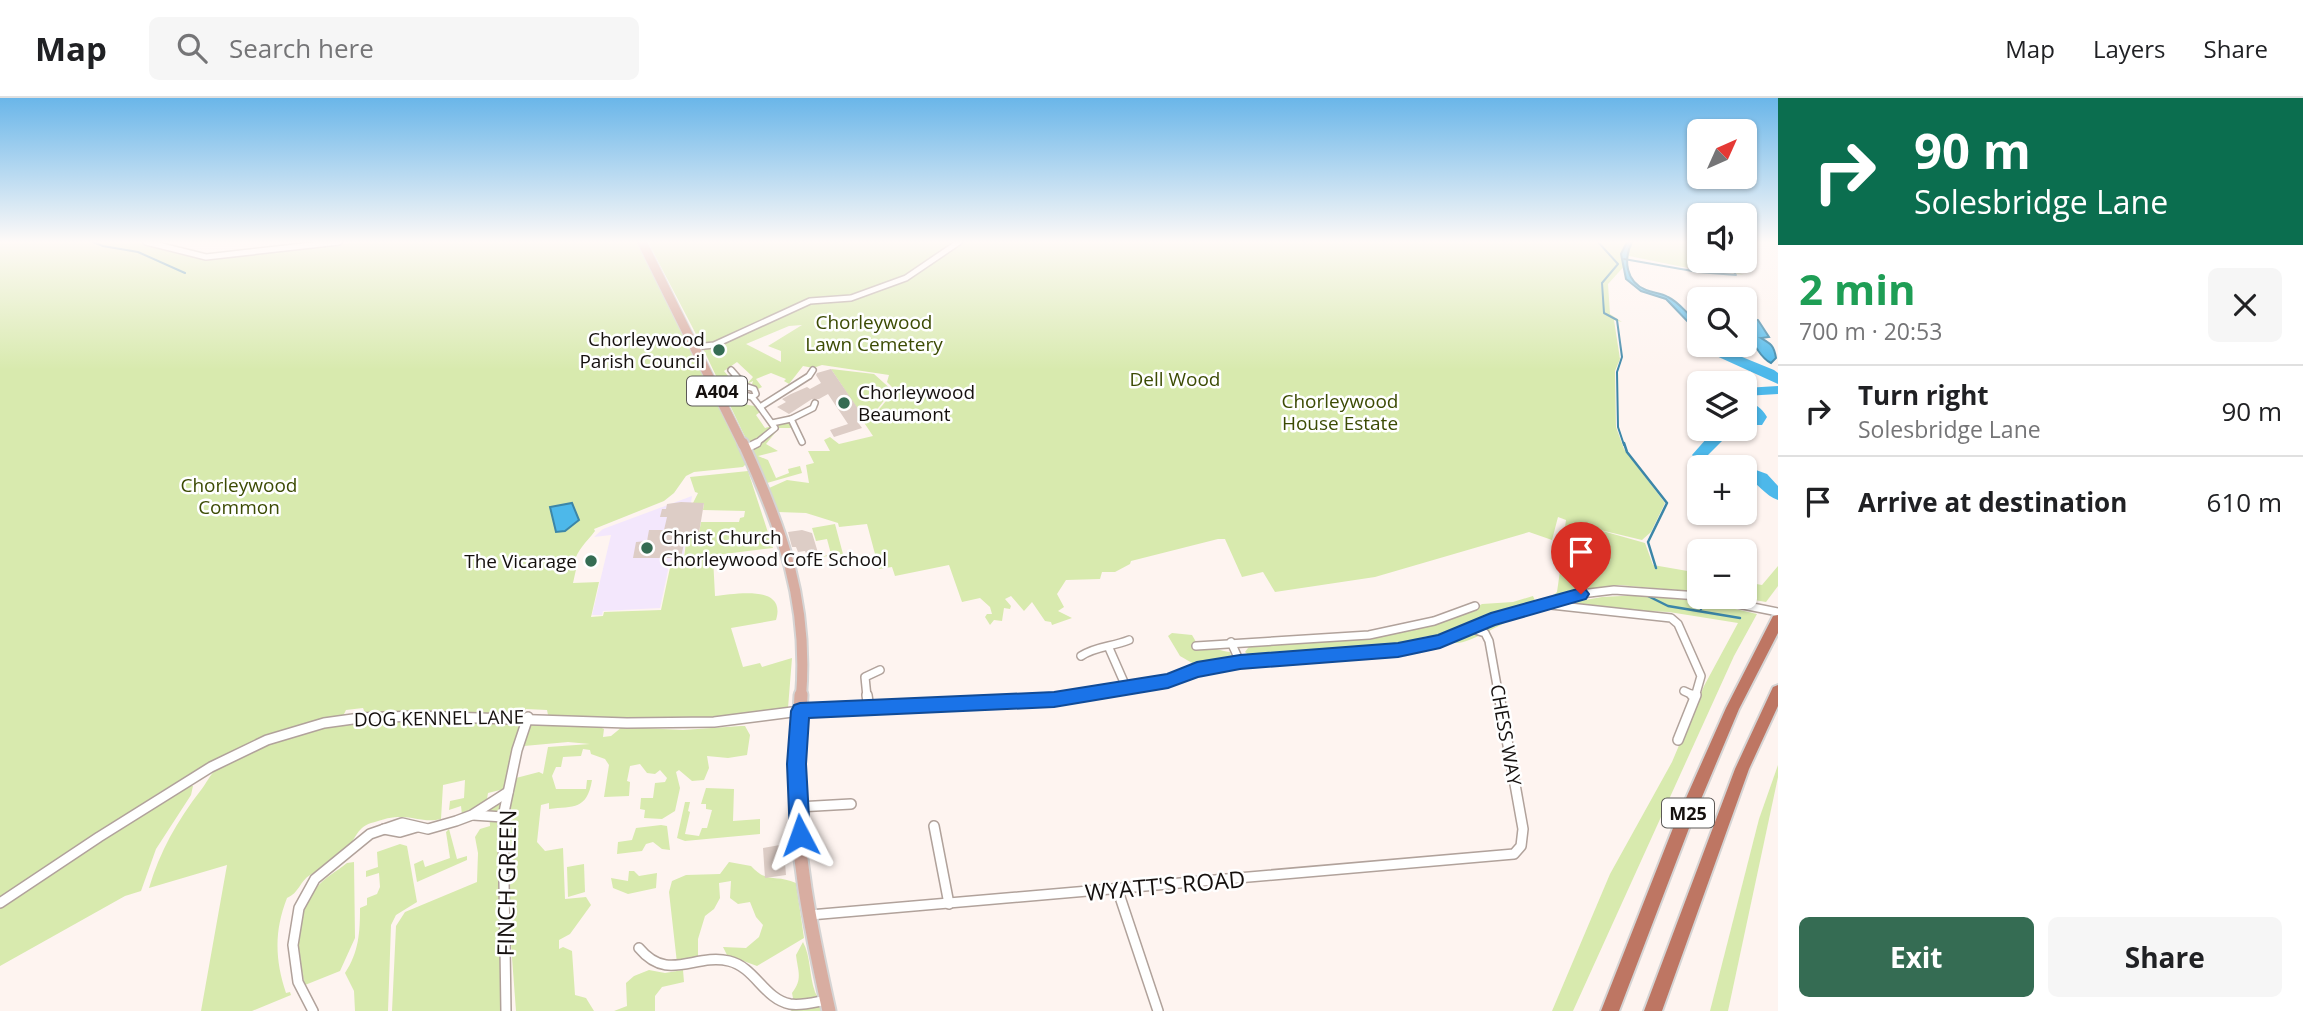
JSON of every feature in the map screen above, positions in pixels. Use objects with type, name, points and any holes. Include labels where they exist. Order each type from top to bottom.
[{"type":"highway","name":"M25","points":[[1610,1011],[1689,811],[1744,684],[1778,620]]},
{"type":"highway","name":"M25","points":[[1653,1011],[1742,769],[1778,691]]},
{"type":"main road","name":"A404","points":[[664,285],[745,449],[788,561],[799,601],[804,651],[796,764],[798,807],[810,915],[828,1005]]},
{"type":"street","points":[[695,347],[714,345],[810,301],[851,298],[888,285]]},
{"type":"street","points":[[731,370],[746,387],[744,395],[752,397],[775,428],[763,440],[745,449]]},
{"type":"street","points":[[760,407],[809,376],[813,370]]},
{"type":"street","points":[[772,424],[791,419],[813,408],[815,403]]},
{"type":"street","points":[[791,419],[802,442]]},
{"type":"street","name":"DOG KENNEL LANE","points":[[0,903],[96,837],[194,777],[274,737],[307,726],[367,716],[528,716],[676,725],[765,718],[800,711],[1054,699],[1168,681],[1197,670],[1240,662],[1398,650],[1440,641],[1491,620],[1581,594],[1614,590],[1687,595]]},
{"type":"street","points":[[1200,642],[1285,642],[1404,631],[1471,608],[1459,603]]},
{"type":"street","points":[[1547,605],[1671,618],[1678,624],[1701,676],[1678,740]]},
{"type":"street","name":"DOG KENNEL LANE","points":[[1757,607],[1778,612]]},
{"type":"street","name":"CHESS WAY","points":[[1472,629],[1485,633],[1489,641],[1523,829],[1520,851]]},
{"type":"street","points":[[1282,633],[1285,642]]},
{"type":"street","points":[[1081,656],[1094,647],[1109,648],[1129,640]]},
{"type":"street","points":[[1231,642],[1240,662]]},
{"type":"street","points":[[1109,648],[1127,689]]},
{"type":"street","points":[[869,709],[865,677],[880,670]]},
{"type":"street","points":[[1684,691],[1695,696]]},
{"type":"street","name":"FINCH GREEN","points":[[506,1011],[503,817],[517,750],[528,716]]},
{"type":"street","points":[[313,1011],[301,990],[295,966],[294,932],[300,901],[315,878],[380,829],[400,832],[417,827],[428,829],[472,815],[508,792]]},
{"type":"street","points":[[798,807],[851,804]]},
{"type":"street","points":[[472,815],[503,817]]},
{"type":"street","points":[[934,826],[949,904]]},
{"type":"street","name":"WYATT'S ROAD","points":[[810,915],[1508,856],[1520,851]]},
{"type":"street","points":[[1117,888],[1154,1010]]},
{"type":"street","points":[[639,948],[645,959],[660,965],[676,967],[726,960],[741,965],[782,1004],[828,1005]]},
{"type":"shaded area","name":"Christ Church Chorleywood CofE School","points":[[692,496],[683,559],[670,561],[660,608],[603,611],[602,615],[592,615],[611,535],[594,537],[603,529]]},
{"type":"green space","name":"Chorleywood Common","points":[[0,285],[660,285],[747,463],[743,467],[694,472],[686,476],[674,493],[664,501],[594,529],[575,559],[573,565],[577,565],[573,583],[599,582],[591,617],[603,616],[604,612],[661,610],[671,563],[713,557],[715,596],[746,593],[767,596],[774,601],[777,609],[776,620],[731,628],[743,667],[760,663],[762,667],[792,658],[788,708],[698,720],[548,715],[547,710],[526,709],[522,715],[365,713],[363,708],[346,710],[343,716],[214,762],[160,792],[0,900]]},
{"type":"green space","name":"Chorleywood House Estate","points":[[670,285],[1608,285],[1610,314],[1622,322],[1614,320],[1620,359],[1615,371],[1616,427],[1624,449],[1665,503],[1651,532],[1642,540],[1592,528],[1645,543],[1653,565],[1687,571],[1687,591],[1619,585],[1551,597],[1557,592],[1562,557],[1577,562],[1579,554],[1562,548],[1566,520],[1558,517],[1552,540],[1529,532],[1375,577],[1275,592],[1263,572],[1242,577],[1225,539],[1218,539],[1131,561],[1115,572],[1102,572],[1100,579],[1066,580],[1057,594],[1064,607],[1058,611],[1072,618],[1052,625],[1051,622],[1045,621],[1032,602],[1024,611],[1011,596],[1005,599],[1011,606],[1010,609],[1004,608],[1002,621],[994,620],[990,625],[985,617],[992,614],[990,607],[980,598],[962,602],[949,565],[895,576],[892,567],[879,569],[867,524],[839,527],[838,523],[806,513],[778,512],[769,488],[787,480],[809,483],[806,465],[814,463],[808,451],[830,451],[824,440],[830,437],[839,444],[873,436],[863,421],[873,415],[896,391],[887,382],[889,375],[822,365],[813,368],[803,366],[789,384],[784,381],[786,379],[771,373],[756,379],[762,387],[758,389],[752,384],[753,381],[747,384],[753,377],[737,362],[724,371],[734,383],[738,382],[741,386],[736,386],[738,399],[755,406],[760,412],[756,415],[765,428],[788,421],[792,428],[779,428],[766,444],[778,451],[758,456],[768,460],[776,478],[789,473],[788,469],[800,466],[802,473],[767,483]],"holes":[[[802,325],[768,346],[781,351],[781,362],[746,344],[789,326]]]},
{"type":"green space","points":[[831,369],[874,374],[893,391],[871,415],[863,417]]},
{"type":"green space","points":[[748,471],[773,548],[684,559],[687,533],[699,533],[701,522],[739,522],[745,511],[703,510],[704,503],[693,503],[698,493],[695,492],[690,477]]},
{"type":"green space","points":[[835,524],[843,554],[821,557],[831,554],[827,539],[816,541],[812,528]]},
{"type":"green space","points":[[1778,566],[1778,586],[1766,602],[1757,600],[1757,584],[1762,585]]},
{"type":"green space","points":[[1641,595],[1687,599],[1687,609],[1735,609],[1757,614],[1734,656],[1573,1011],[1552,1011],[1610,874],[1672,762],[1704,686],[1738,623],[1669,612],[1578,608],[1574,602]]},
{"type":"green space","points":[[1533,596],[1536,603],[1532,608],[1515,611],[1515,618],[1462,642],[1454,643],[1428,636],[1396,647],[1361,652],[1252,658],[1245,652],[1251,644],[1308,643],[1405,632],[1463,615],[1482,604],[1513,602]]},
{"type":"green space","points":[[1172,633],[1192,635],[1199,647],[1230,652],[1232,660],[1206,671],[1180,656],[1168,636]]},
{"type":"green space","points":[[368,721],[518,723],[521,728],[508,788],[488,793],[486,805],[462,815],[461,806],[449,810],[450,801],[464,798],[465,780],[443,785],[441,819],[395,817],[362,828],[346,850],[307,878],[287,898],[278,934],[278,957],[286,993],[290,992],[291,995],[252,1011],[201,1011],[227,865],[149,888],[158,861],[177,825],[212,774],[233,758],[289,736]]},
{"type":"green space","points":[[536,723],[595,725],[604,729],[603,737],[611,736],[622,727],[683,730],[745,726],[750,735],[747,755],[728,758],[707,756],[709,768],[704,780],[692,781],[679,770],[676,772],[680,788],[675,811],[662,819],[644,818],[645,810],[640,809],[641,798],[653,798],[655,783],[665,782],[667,778],[660,770],[655,774],[647,773],[640,764],[630,766],[627,781],[630,782],[629,796],[604,797],[609,765],[605,759],[583,749],[581,756],[563,757],[561,767],[556,767],[552,776],[556,789],[586,789],[587,780],[592,780],[587,797],[578,805],[549,809],[549,803],[541,805],[537,842],[545,851],[563,848],[565,899],[586,897],[591,905],[570,934],[559,940],[559,949],[563,947],[572,951],[575,995],[586,998],[594,1011],[516,1011],[506,878],[507,816],[516,778],[539,772],[543,774],[548,747],[590,744],[568,742],[524,746],[528,727]]},
{"type":"green space","points":[[1778,765],[1778,777],[1728,1011],[1710,1011],[1759,819]]},
{"type":"green space","points":[[188,785],[193,786],[191,795],[156,849],[141,891],[125,896],[0,966],[0,909],[128,822]]},
{"type":"green space","points":[[706,788],[734,789],[733,821],[760,819],[760,834],[685,841],[677,838],[685,802],[690,802],[690,812],[685,834],[699,836],[702,828],[707,828],[712,810],[706,809],[706,804],[701,804]]},
{"type":"green space","points":[[503,802],[499,929],[503,1011],[392,1011],[396,926],[405,912],[477,882],[478,853],[475,837],[480,829],[490,826],[489,809]]},
{"type":"green space","points":[[667,826],[670,850],[662,849],[653,842],[646,844],[642,851],[617,854],[618,842],[632,840],[636,828]]},
{"type":"green space","points":[[449,829],[457,859],[467,856],[467,860],[417,882],[414,864],[423,860],[425,867],[450,858],[446,832]]},
{"type":"green space","points":[[400,844],[407,846],[417,902],[396,915],[391,925],[388,1011],[355,1011],[354,991],[345,973],[358,942],[360,908],[367,905],[367,898],[377,894],[380,887],[379,873],[366,877],[366,871],[378,867],[377,852]]},
{"type":"green space","points":[[354,862],[355,938],[340,971],[305,985],[299,947],[303,910],[319,884],[347,863]]},
{"type":"green space","points":[[729,862],[751,866],[767,877],[796,883],[804,938],[757,966],[727,955],[723,947],[746,948],[759,937],[763,925],[756,917],[750,902],[738,904],[730,898],[731,881],[719,883],[720,898],[714,909],[705,916],[698,939],[698,957],[677,963],[669,892],[672,881],[686,875],[720,874]]},
{"type":"green space","points":[[584,864],[585,892],[568,897],[567,867]]},
{"type":"green space","points":[[629,871],[634,871],[639,876],[657,873],[656,888],[628,894],[613,888],[611,878],[628,881]]},
{"type":"green space","points":[[803,942],[815,992],[826,1011],[791,1011],[794,1003],[792,993],[799,979],[796,955]]},
{"type":"green space","points":[[649,970],[665,973],[683,970],[684,982],[662,987],[655,996],[655,1011],[614,1011],[627,1006],[626,983],[634,976]]},
{"type":"water","points":[[1633,285],[1672,299],[1687,313],[1687,321],[1666,299],[1641,291]]},
{"type":"water","points":[[1757,320],[1769,337],[1761,338],[1773,347],[1776,358],[1771,363],[1757,349]]},
{"type":"water","points":[[572,503],[579,520],[565,531],[556,532],[550,507]]},
{"type":"building","name":"Chorleywood Beaumont","points":[[831,369],[865,419],[857,421],[862,428],[834,437],[830,430],[848,424],[828,394],[812,399],[789,414],[777,407],[786,402],[782,399],[791,394],[821,383],[817,373]]},
{"type":"building","points":[[704,503],[699,533],[686,533],[681,558],[633,558],[636,542],[647,541],[649,530],[664,530],[667,517],[660,517],[662,509],[666,509],[667,504]]},
{"type":"building","points":[[802,530],[812,533],[819,556],[808,558],[805,551],[798,552],[796,547],[792,547],[788,532]]},
{"type":"building","points":[[780,845],[780,849],[784,849],[786,875],[765,878],[763,848]]},
{"type":"waterway","points":[[1602,285],[1604,313],[1617,320],[1622,357],[1617,372],[1618,427],[1624,445]]},
{"type":"waterway","points":[[1731,357],[1769,373],[1778,380]]},
{"type":"waterway","points":[[1757,391],[1778,390]]},
{"type":"waterway","points":[[1757,413],[1760,417],[1757,422]]},
{"type":"waterway","points":[[1699,455],[1714,441]]},
{"type":"waterway","points":[[1624,443],[1627,452],[1667,503],[1648,542],[1656,568]]},
{"type":"waterway","points":[[1757,476],[1778,495]]},
{"type":"waterway","points":[[1646,595],[1668,606],[1740,618]]},
{"type":"place","name":"Chorleywood Parish Council","points":[[719,350]]},
{"type":"place","name":"Chorleywood Beaumont","points":[[844,403]]},
{"type":"place","name":"Christ Church Chorleywood CofE School","points":[[647,548]]},
{"type":"place","name":"The Vicarage","points":[[591,561]]},
{"type":"route","points":[[800,835],[796,764],[800,711],[1054,699],[1168,681],[1197,670],[1240,662],[1398,650],[1440,641],[1491,620],[1581,594]]},
{"type":"park label","name":"Chorleywood Lawn Cemetery","points":[[874,333]]},
{"type":"park label","name":"Dell Wood","points":[[1175,379]]}]
